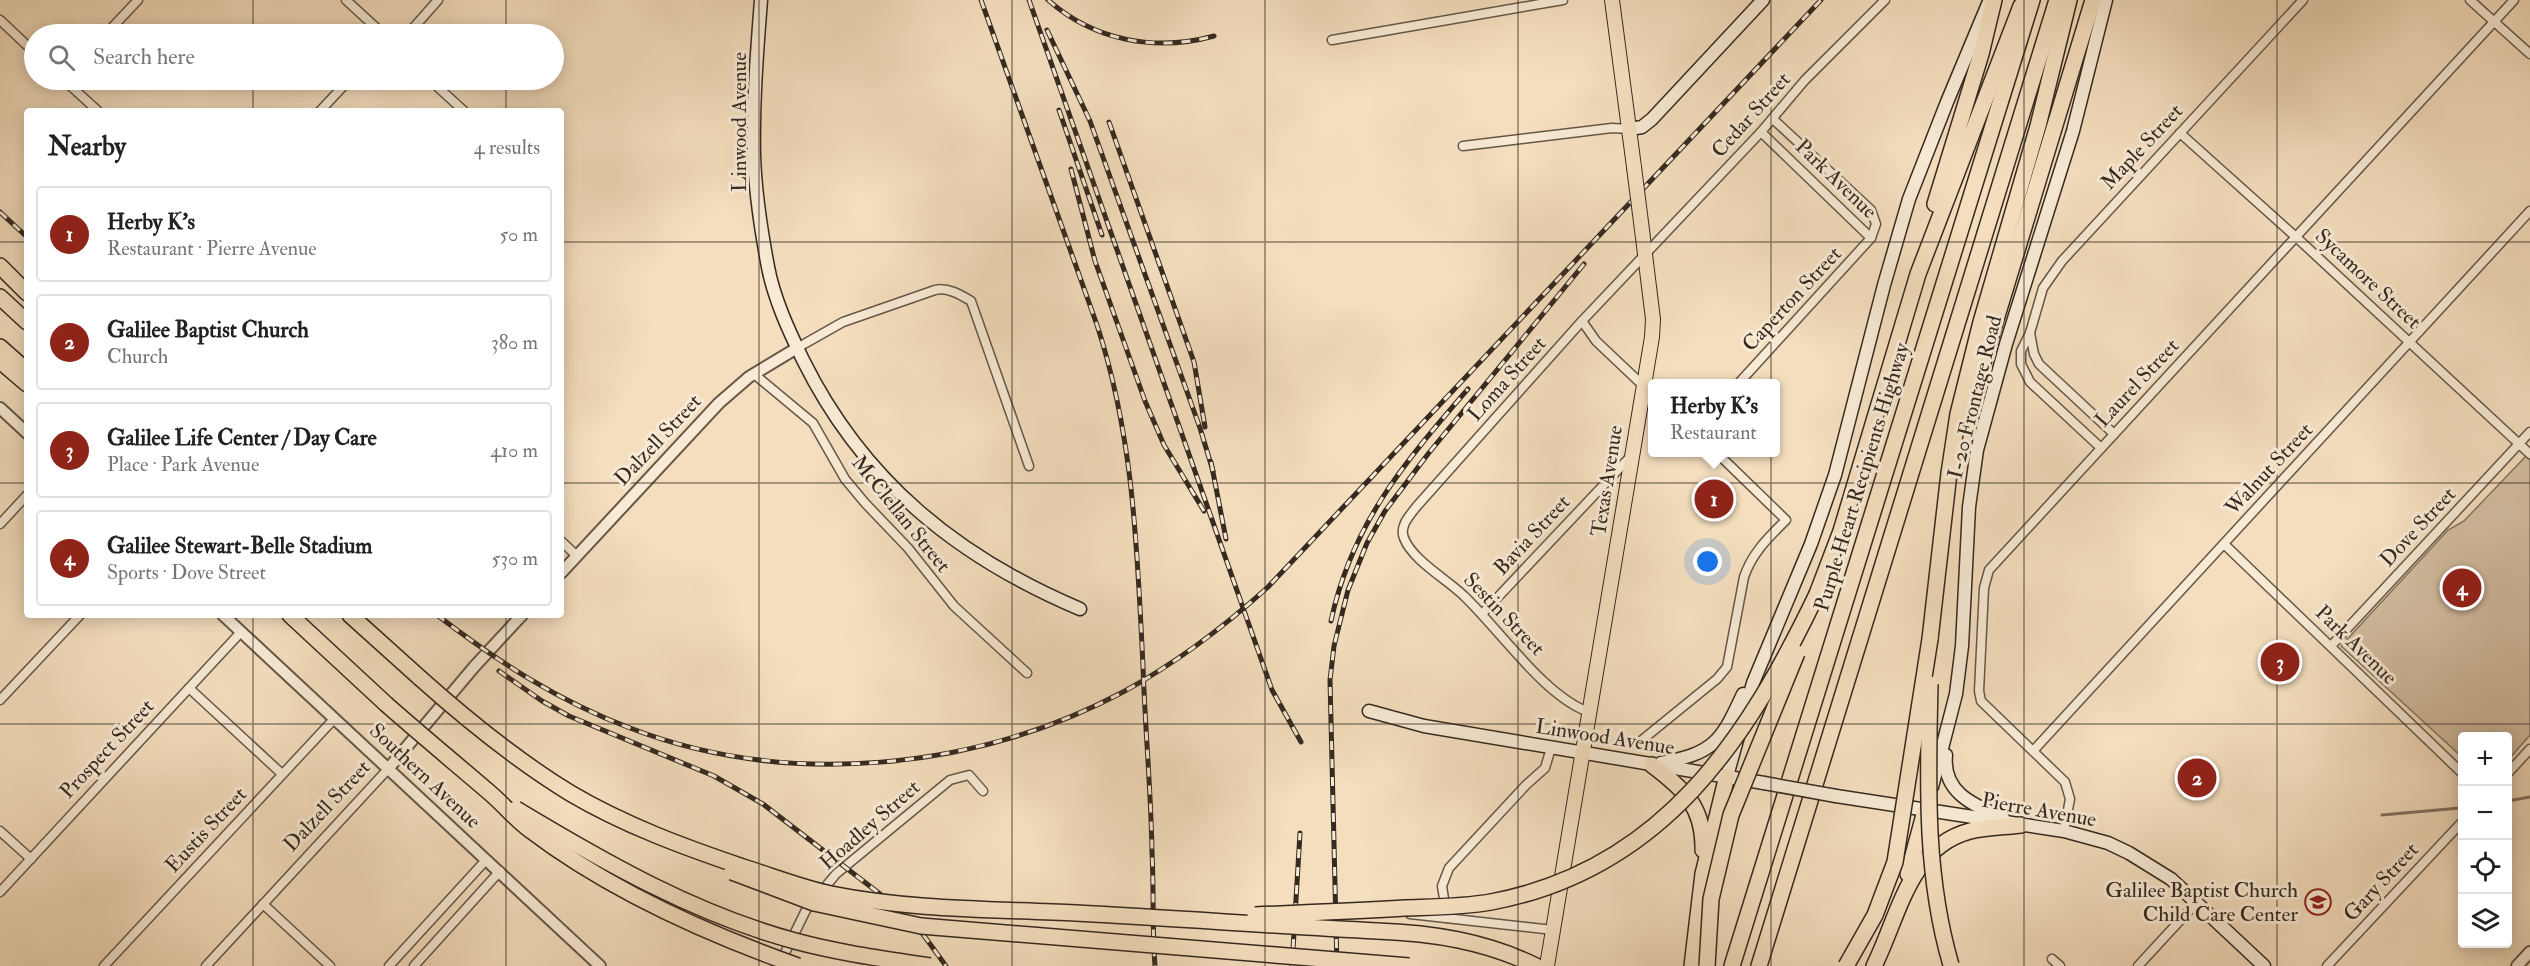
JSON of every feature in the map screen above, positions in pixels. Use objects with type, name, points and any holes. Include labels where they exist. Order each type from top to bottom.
[{"type":"highway","points":[[1707,966],[1712,899],[1731,815],[1807,628],[1844,520],[1918,274],[1934,206],[1981,54],[1992,0]]},
{"type":"highway","points":[[1918,274],[2023,0]]},
{"type":"highway","name":"Purple Heart Recipients Highway","points":[[1732,966],[2032,0]]},
{"type":"highway","points":[[1759,966],[2057,0]]},
{"type":"highway","points":[[1846,966],[1875,915],[1895,862],[1930,639],[1958,414],[1981,322],[2038,126],[2069,0]]},
{"type":"highway","points":[[1945,516],[1971,404],[2093,0]]},
{"type":"highway","points":[[0,266],[24,290]]},
{"type":"highway","points":[[0,297],[24,319]]},
{"type":"highway","points":[[0,347],[24,368]]},
{"type":"highway","points":[[0,361],[24,381]]},
{"type":"highway","points":[[1188,918],[1488,903],[1544,889],[1603,862],[1659,823],[1698,784],[1728,748],[1770,686],[1817,594]]},
{"type":"highway","points":[[293,618],[386,704],[493,795],[529,829],[599,875],[704,928],[798,966]]},
{"type":"highway","points":[[354,618],[420,678],[504,749],[572,794],[621,820],[694,850],[829,894],[970,908],[1188,918],[1420,933],[1479,944],[1536,966]]},
{"type":"highway","points":[[1930,639],[1927,766],[1930,852],[1938,914],[1951,965]]},
{"type":"highway","points":[[1652,765],[1681,788],[1698,812],[1704,841],[1703,874],[1692,966]]},
{"type":"highway","points":[[1703,874],[1727,776]]},
{"type":"highway","points":[[493,795],[566,839],[688,903],[794,941],[852,954],[930,966]]},
{"type":"highway","points":[[1898,912],[1925,811]]},
{"type":"highway","points":[[1874,966],[1917,870],[1927,855],[1937,846],[1968,832],[2021,825]]},
{"type":"highway","points":[[694,850],[723,868],[786,894],[834,908],[921,926],[1409,966]]},
{"type":"main road","name":"Linwood Avenue","points":[[761,0],[755,132],[756,185],[771,280],[797,348],[824,401],[854,444],[912,506],[951,538],[992,566],[1036,590],[1080,609]]},
{"type":"main road","name":"Texas Avenue","points":[[1612,0],[1646,255],[1653,327],[1649,379]]},
{"type":"main road","points":[[1630,129],[1642,127],[1652,119],[1763,0]]},
{"type":"main road","points":[[1727,776],[1753,683],[1811,544],[1835,475],[1884,285],[1909,199],[1939,122],[1992,0]]},
{"type":"main road","name":"I-20 Frontage Road","points":[[1925,811],[1953,707],[1962,646],[1969,507],[1977,450],[2006,344],[2073,132],[2106,0]]},
{"type":"main road","name":"Texas Avenue","points":[[1547,966],[1632,455],[1648,390]]},
{"type":"main road","points":[[1652,765],[1694,756],[1711,746],[1723,735],[1770,639]]},
{"type":"main road","points":[[1953,707],[1945,767],[1952,787],[1970,804],[2021,825]]},
{"type":"main road","name":"Linwood Avenue","points":[[1369,711],[1424,726],[1836,796]]},
{"type":"main road","name":"Pierre Avenue","points":[[1836,796],[2064,831],[2108,843],[2171,879],[2264,966]]},
{"type":"street","points":[[115,24],[138,0]]},
{"type":"street","points":[[346,0],[372,24]]},
{"type":"street","points":[[417,24],[438,0]]},
{"type":"street","points":[[1332,40],[1563,0]]},
{"type":"street","name":"Cedar Street","points":[[1646,255],[1773,119],[1805,80],[1885,0]]},
{"type":"street","name":"Maple Street","points":[[2030,333],[2047,279],[2303,0]]},
{"type":"street","points":[[2470,0],[2530,54]]},
{"type":"street","name":"Laurel Street","points":[[2064,831],[2070,799],[2061,777],[1981,701],[1979,691],[1986,578],[1992,566],[2514,0]]},
{"type":"street","points":[[0,20],[24,43]]},
{"type":"street","points":[[75,90],[95,108]]},
{"type":"street","points":[[323,108],[340,90]]},
{"type":"street","points":[[441,90],[461,108]]},
{"type":"street","name":"Park Avenue","points":[[1761,132],[1871,238],[1876,224],[1871,210],[1773,119]]},
{"type":"street","points":[[1463,146],[1612,128],[1630,129]]},
{"type":"street","name":"Sycamore Street","points":[[2180,133],[2530,454]]},
{"type":"street","name":"Walnut Street","points":[[2033,751],[2530,211]]},
{"type":"street","name":"Caperton Street","points":[[1743,379],[1871,238]]},
{"type":"street","name":"Loma Street","points":[[1403,532],[1405,522],[1417,506],[1582,321],[1646,255]]},
{"type":"street","points":[[797,348],[843,322],[941,288],[960,294],[971,301],[1029,465]]},
{"type":"street","points":[[1582,321],[1596,341],[1648,390]]},
{"type":"street","points":[[2030,333],[2031,344],[2039,364],[2114,434]]},
{"type":"street","points":[[2030,333],[2021,351],[2021,364],[2026,376],[2101,448]]},
{"type":"street","name":"Dalzell Street","points":[[564,570],[706,417],[754,374],[797,348]]},
{"type":"street","name":"McClellan Street","points":[[754,374],[813,423],[846,479],[865,503],[908,548],[954,606],[1027,673]]},
{"type":"street","points":[[0,408],[24,430]]},
{"type":"street","name":"Dove Street","points":[[2331,646],[2530,432]]},
{"type":"street","name":"Bavia Street","points":[[1482,614],[1632,455]]},
{"type":"street","points":[[1642,740],[1717,679],[1727,667],[1748,566],[1763,543],[1786,520],[1720,457]]},
{"type":"street","points":[[0,524],[24,498]]},
{"type":"street","name":"Sestin Street","points":[[1403,532],[1405,541],[1416,555],[1458,590],[1548,683],[1575,706],[1589,712]]},
{"type":"street","points":[[564,544],[577,556]]},
{"type":"street","name":"Park Avenue","points":[[2224,544],[2458,767]]},
{"type":"street","points":[[0,700],[77,618]]},
{"type":"street","name":"Southern Avenue","points":[[226,618],[599,966]]},
{"type":"street","name":"Dalzell Street","points":[[206,966],[388,769],[474,667],[519,618]]},
{"type":"street","name":"Prospect Street","points":[[0,892],[241,632]]},
{"type":"street","points":[[189,688],[282,774]]},
{"type":"street","name":"Eustis Street","points":[[104,966],[334,719]]},
{"type":"street","points":[[1447,918],[1442,886],[1449,868],[1526,785],[1545,768],[1551,748]]},
{"type":"street","points":[[2512,769],[2530,749]]},
{"type":"street","name":"Hoadley Street","points":[[777,966],[806,910],[836,874],[871,844],[950,780],[969,775],[983,791]]},
{"type":"street","name":"Gary Street","points":[[2327,966],[2458,827]]},
{"type":"street","points":[[0,831],[31,859]]},
{"type":"street","points":[[389,966],[486,860]]},
{"type":"street","points":[[414,966],[500,872]]},
{"type":"street","points":[[2138,966],[2197,902]]},
{"type":"street","points":[[263,904],[330,966]]},
{"type":"street","points":[[1406,913],[1553,930]]},
{"type":"street","points":[[2517,966],[2530,952]]},
{"type":"street","points":[[2052,959],[2060,966]]},
{"type":"shaded area","points":[[2526,456],[2530,460],[2530,735],[2512,755],[2512,732],[2458,732],[2458,753],[2341,646],[2448,530],[2464,521]]},
{"type":"waterway","points":[[2512,800],[2530,797]]},
{"type":"waterway","points":[[2382,815],[2458,808]]},
{"type":"railway","points":[[981,0],[1097,325],[1119,410],[1136,536],[1153,866],[1155,966]]},
{"type":"railway","points":[[1029,0],[1272,690],[1301,742]]},
{"type":"railway","points":[[1048,0],[1085,25],[1105,34],[1126,39],[1170,43],[1214,36]]},
{"type":"railway","points":[[441,618],[529,679],[603,717],[691,747],[753,759],[817,764],[881,762],[944,754],[1006,739],[1066,718],[1123,692],[1181,657],[1268,587],[1821,0]]},
{"type":"railway","points":[[1047,30],[1090,121],[1200,428],[1213,471]]},
{"type":"railway","points":[[1059,110],[1102,235]]},
{"type":"railway","points":[[1109,122],[1194,362],[1205,427]]},
{"type":"railway","points":[[1071,169],[1095,261],[1145,401],[1164,445],[1204,511]]},
{"type":"railway","points":[[0,212],[24,234]]},
{"type":"railway","points":[[1337,966],[1330,680],[1334,646],[1348,590],[1367,543],[1385,511],[1428,454],[1584,264]]},
{"type":"railway","points":[[1331,621],[1340,586],[1367,524],[1423,442],[1468,389]]},
{"type":"railway","points":[[1211,462],[1226,539]]},
{"type":"railway","points":[[499,671],[542,701],[569,716],[714,776],[763,804],[884,897],[922,933],[946,966]]},
{"type":"railway","points":[[1292,966],[1300,833]]},
{"type":"place","name":"Herby K's","points":[[1714,499]]},
{"type":"place","name":"Galilee Stewart-Belle Stadium","points":[[2462,588]]},
{"type":"place","name":"Galilee Life Center / Day Care","points":[[2280,662]]},
{"type":"place","name":"Galilee Baptist Church","points":[[2197,778]]},
{"type":"place","name":"Galilee Baptist Church Child Care Center","points":[[2318,902]]}]
